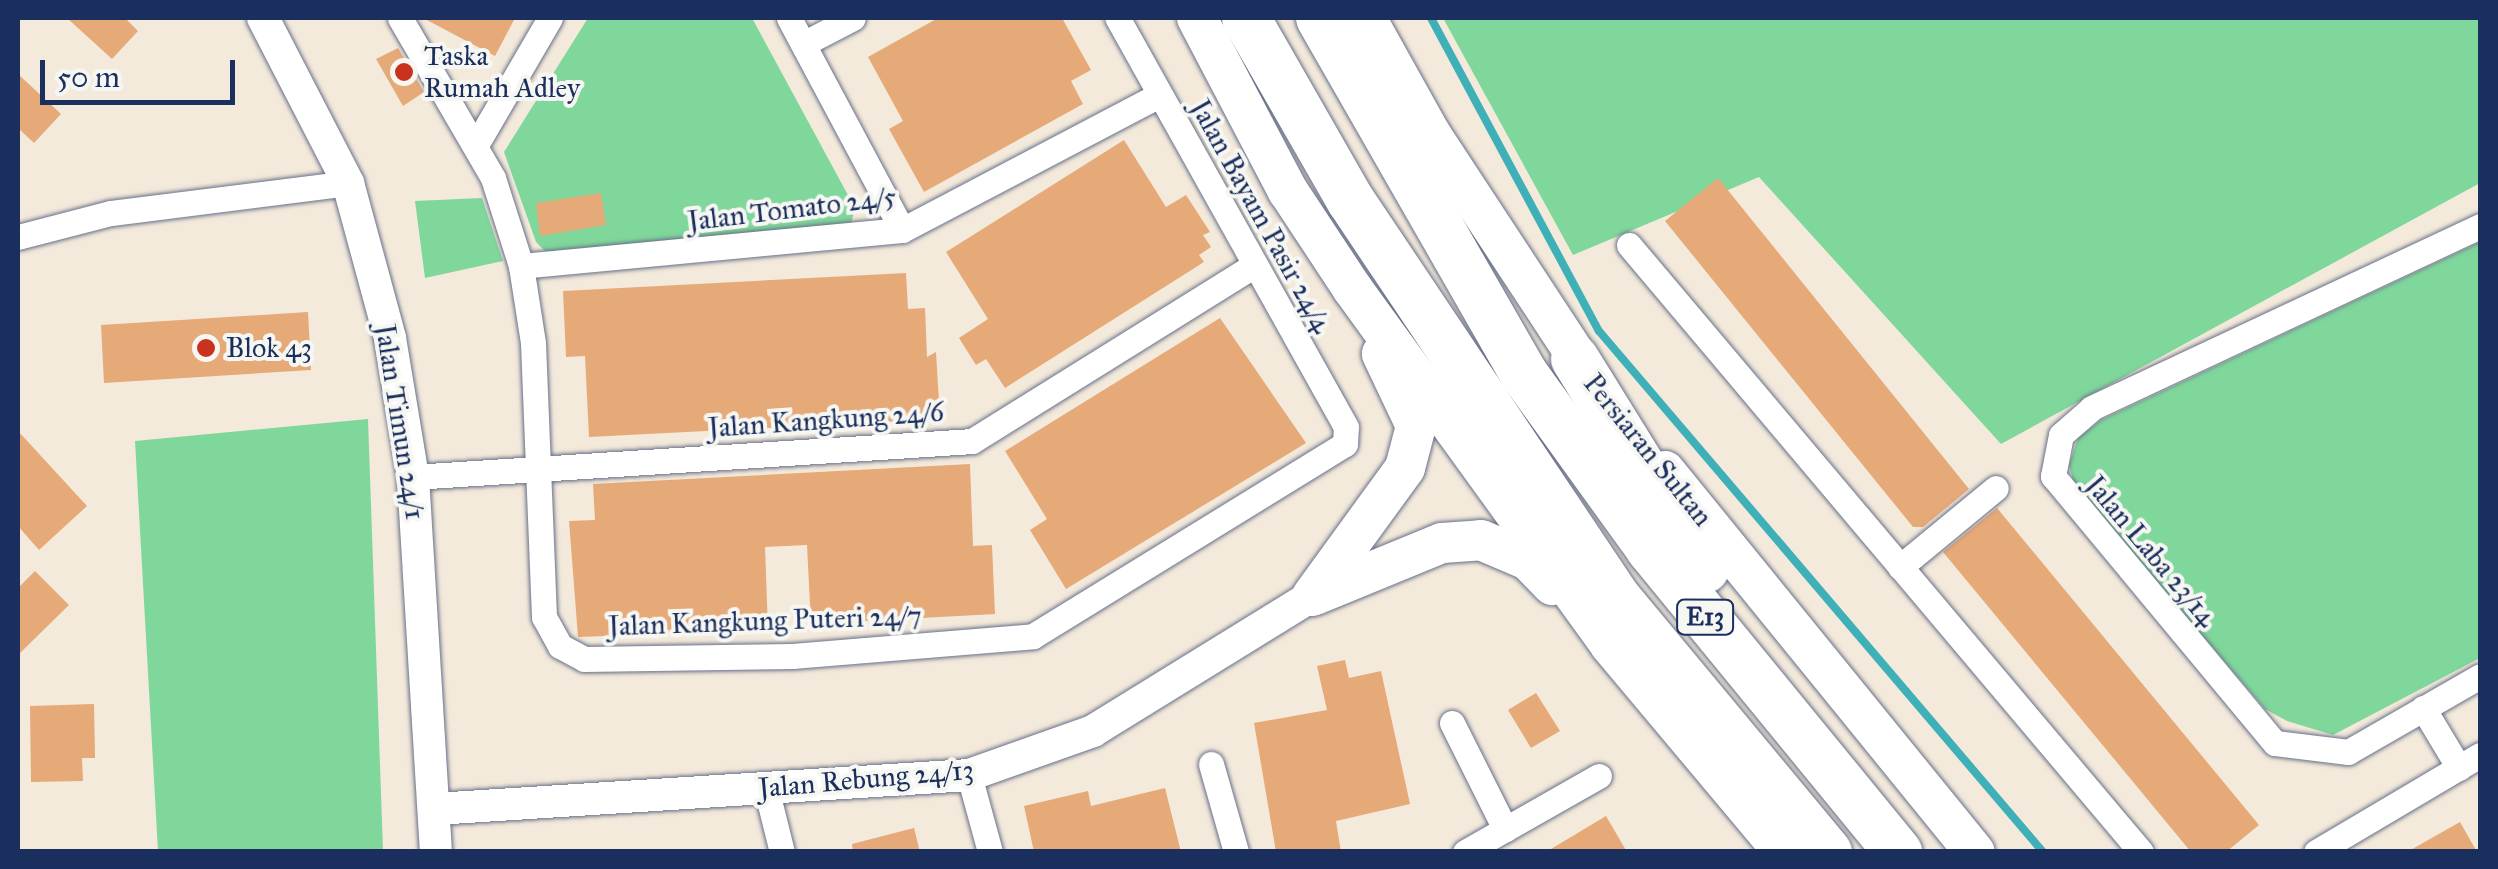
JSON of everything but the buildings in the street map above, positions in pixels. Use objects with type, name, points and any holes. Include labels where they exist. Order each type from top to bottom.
[{"type":"highway","name":"E13","points":[[1246,18],[1351,201],[1480,402],[1616,597],[1828,852]]},
{"type":"highway","name":"E13","points":[[1320,18],[1524,374],[1650,549],[1898,852]]},
{"type":"highway","points":[[1575,359],[1678,534],[1923,852]]},
{"type":"main road","points":[[1197,18],[1288,192],[1352,288],[1610,644],[1784,852]]},
{"type":"main road","name":"Persiaran Sultan","points":[[1366,18],[1430,132],[1575,359],[1975,852]]},
{"type":"main road","points":[[1312,596],[1376,515],[1405,468],[1416,426],[1352,288]]},
{"type":"main road","points":[[1312,596],[1442,543],[1481,540],[1528,560],[1610,644]]},
{"type":"street","name":"Jalan Timun 24/1","points":[[262,18],[348,182],[390,338],[414,476],[436,852]]},
{"type":"street","name":"Jalan Kangkung Puteri 24/7","points":[[400,18],[476,145],[520,266],[541,468],[544,617],[560,646],[584,659],[792,656],[1047,632],[1345,444]]},
{"type":"street","points":[[476,145],[550,18]]},
{"type":"street","points":[[789,18],[902,230]]},
{"type":"street","points":[[803,44],[853,18]]},
{"type":"street","name":"Jalan Bayam Pasir 24/4","points":[[1117,18],[1346,427],[1345,444]]},
{"type":"street","name":"Jalan Tomato 24/5","points":[[520,266],[902,230],[1159,95]]},
{"type":"street","points":[[18,237],[111,213],[348,182]]},
{"type":"street","name":"Jalan Laba 23/14","points":[[2480,226],[2092,408],[2061,435],[2053,458],[2053,476],[2063,494],[2275,742],[2348,752],[2480,676]]},
{"type":"street","points":[[1630,244],[2141,852]]},
{"type":"street","name":"Jalan Kangkung 24/6","points":[[414,476],[972,441],[1253,266]]},
{"type":"street","points":[[1900,567],[1996,488]]},
{"type":"street","name":"Jalan Rebung 24/13","points":[[435,809],[969,775],[1092,731],[1312,596]]},
{"type":"street","points":[[2316,852],[2470,762],[2424,708]]},
{"type":"street","points":[[1452,723],[1505,829]]},
{"type":"street","points":[[1211,764],[1236,852]]},
{"type":"street","points":[[969,775],[990,852]]},
{"type":"street","points":[[1465,852],[1599,776]]},
{"type":"street","points":[[766,788],[782,852]]},
{"type":"green space","points":[[588,18],[752,18],[855,208],[851,224],[547,253],[536,242],[504,152]]},
{"type":"green space","points":[[1443,18],[2480,18],[2480,183],[2001,444],[1759,177],[1573,255]]},
{"type":"green space","points":[[482,198],[503,261],[425,278],[415,201]]},
{"type":"green space","points":[[2480,242],[2480,658],[2333,735],[2287,721],[2265,709],[2074,485],[2069,465],[2078,438],[2101,420]]},
{"type":"green space","points":[[368,419],[383,851],[158,851],[135,441]]},
{"type":"waterway","points":[[1431,18],[1599,331],[2043,852]]},
{"type":"place","name":"Taska Rumah Adley","points":[[404,72]]},
{"type":"place","name":"Blok 43","points":[[206,348]]}]
